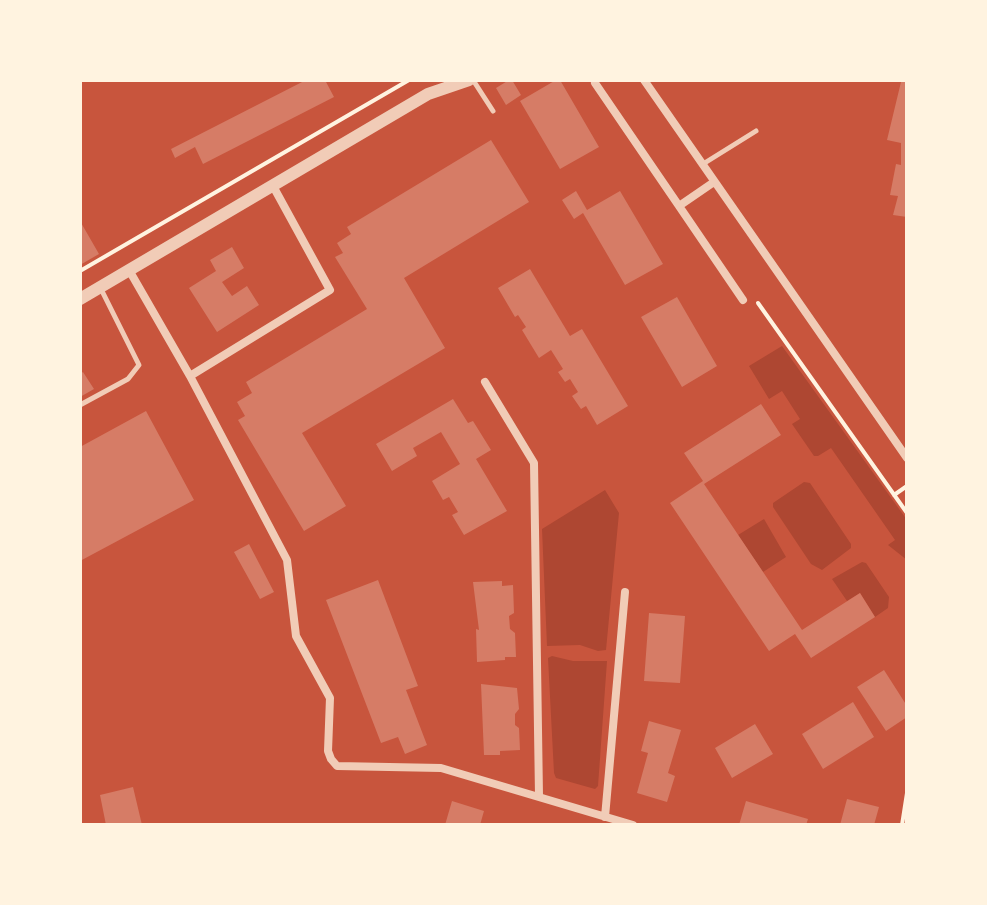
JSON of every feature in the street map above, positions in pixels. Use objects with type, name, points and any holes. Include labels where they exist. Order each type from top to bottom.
[{"type":"street","points":[[80,299],[428,94],[444,80]]},
{"type":"street","points":[[428,94],[471,80]]},
{"type":"street","points":[[644,80],[907,458]]},
{"type":"street","points":[[595,83],[743,300]]},
{"type":"street","points":[[679,206],[714,182]]},
{"type":"street","points":[[190,376],[330,290],[273,186]]},
{"type":"street","points":[[129,270],[190,376],[287,560],[296,636],[330,698],[328,751],[337,766],[441,768],[633,825]]},
{"type":"street","points":[[485,382],[534,463],[539,796]]},
{"type":"street","points":[[605,817],[625,592]]},
{"type":"lane","points":[[471,80],[493,111]]},
{"type":"lane","points":[[702,165],[756,131]]},
{"type":"lane","points":[[80,405],[128,379],[139,365],[100,287]]},
{"type":"path","points":[[80,271],[409,80]]},
{"type":"path","points":[[894,495],[907,486]]},
{"type":"path","points":[[902,825],[907,793]]},
{"type":"shaded area","points":[[782,346],[907,520],[907,560],[888,545],[895,540],[831,448],[814,456],[792,424],[800,419],[782,391],[769,399],[749,366]]},
{"type":"shaded area","points":[[804,482],[810,483],[851,544],[851,548],[822,570],[811,564],[773,507],[773,503]]},
{"type":"shaded area","points":[[605,490],[619,513],[606,650],[598,651],[580,645],[547,646],[542,529]]},
{"type":"shaded area","points":[[764,519],[786,557],[763,572],[738,535]]},
{"type":"shaded area","points":[[862,562],[866,563],[889,597],[888,608],[875,617],[860,593],[847,601],[832,579]]},
{"type":"shaded area","points":[[552,656],[573,661],[607,661],[598,786],[595,789],[556,778],[554,773],[548,658]]},
{"type":"building","points":[[306,80],[325,80],[334,97],[203,164],[195,147],[175,158],[171,149]]},
{"type":"building","points":[[509,80],[521,95],[506,105],[496,88]]},
{"type":"building","points":[[560,80],[599,147],[560,169],[520,101]]},
{"type":"building","points":[[907,80],[907,217],[893,215],[898,196],[890,195],[896,164],[901,165],[901,143],[887,140],[901,82]]},
{"type":"building","points":[[491,140],[529,202],[404,278],[445,348],[302,433],[346,506],[304,531],[238,420],[245,416],[237,402],[252,393],[246,382],[367,309],[335,257],[343,253],[337,243],[351,234],[347,227]]},
{"type":"building","points":[[576,191],[587,210],[620,191],[663,264],[625,285],[583,213],[574,219],[562,200]]},
{"type":"building","points":[[80,221],[99,254],[80,265]]},
{"type":"building","points":[[232,247],[244,268],[222,282],[232,296],[247,286],[259,305],[217,332],[189,288],[216,271],[210,260]]},
{"type":"building","points":[[530,269],[570,336],[582,329],[628,406],[597,425],[586,406],[581,409],[572,396],[578,392],[570,379],[565,382],[558,372],[563,369],[551,350],[539,358],[522,330],[526,327],[518,315],[515,317],[498,288]]},
{"type":"building","points":[[677,297],[717,366],[682,387],[641,317]]},
{"type":"building","points":[[83,372],[94,389],[80,397],[80,374]]},
{"type":"building","points":[[453,399],[468,423],[473,421],[491,450],[476,459],[507,511],[464,535],[452,515],[458,512],[449,497],[443,500],[432,481],[460,464],[441,432],[413,448],[417,456],[392,471],[376,444]]},
{"type":"building","points":[[761,404],[781,435],[704,484],[802,630],[860,593],[875,617],[811,658],[795,634],[769,651],[670,503],[703,481],[684,453]]},
{"type":"building","points":[[146,411],[194,500],[80,561],[80,447]]},
{"type":"building","points":[[249,544],[274,592],[260,599],[234,552]]},
{"type":"building","points":[[378,580],[418,686],[406,690],[427,745],[405,754],[398,737],[381,743],[326,600]]},
{"type":"building","points":[[502,581],[502,586],[513,585],[514,613],[509,616],[510,629],[515,633],[516,657],[477,662],[476,629],[479,630],[473,582]]},
{"type":"building","points":[[649,613],[685,616],[680,683],[644,681]]},
{"type":"building","points":[[884,670],[907,706],[907,717],[886,731],[857,687]]},
{"type":"building","points":[[481,684],[517,688],[519,709],[515,714],[515,725],[519,728],[520,750],[484,755]]},
{"type":"building","points":[[853,702],[874,737],[823,769],[802,734]]},
{"type":"building","points":[[649,721],[681,730],[668,773],[675,776],[667,802],[637,793],[648,753],[641,751]]},
{"type":"building","points":[[755,724],[773,754],[732,778],[715,748]]},
{"type":"building","points":[[133,787],[142,825],[106,825],[100,795]]},
{"type":"building","points":[[847,799],[879,807],[874,825],[840,825]]},
{"type":"building","points":[[452,801],[484,811],[480,825],[445,825]]},
{"type":"building","points":[[746,801],[808,819],[806,825],[739,825]]}]
